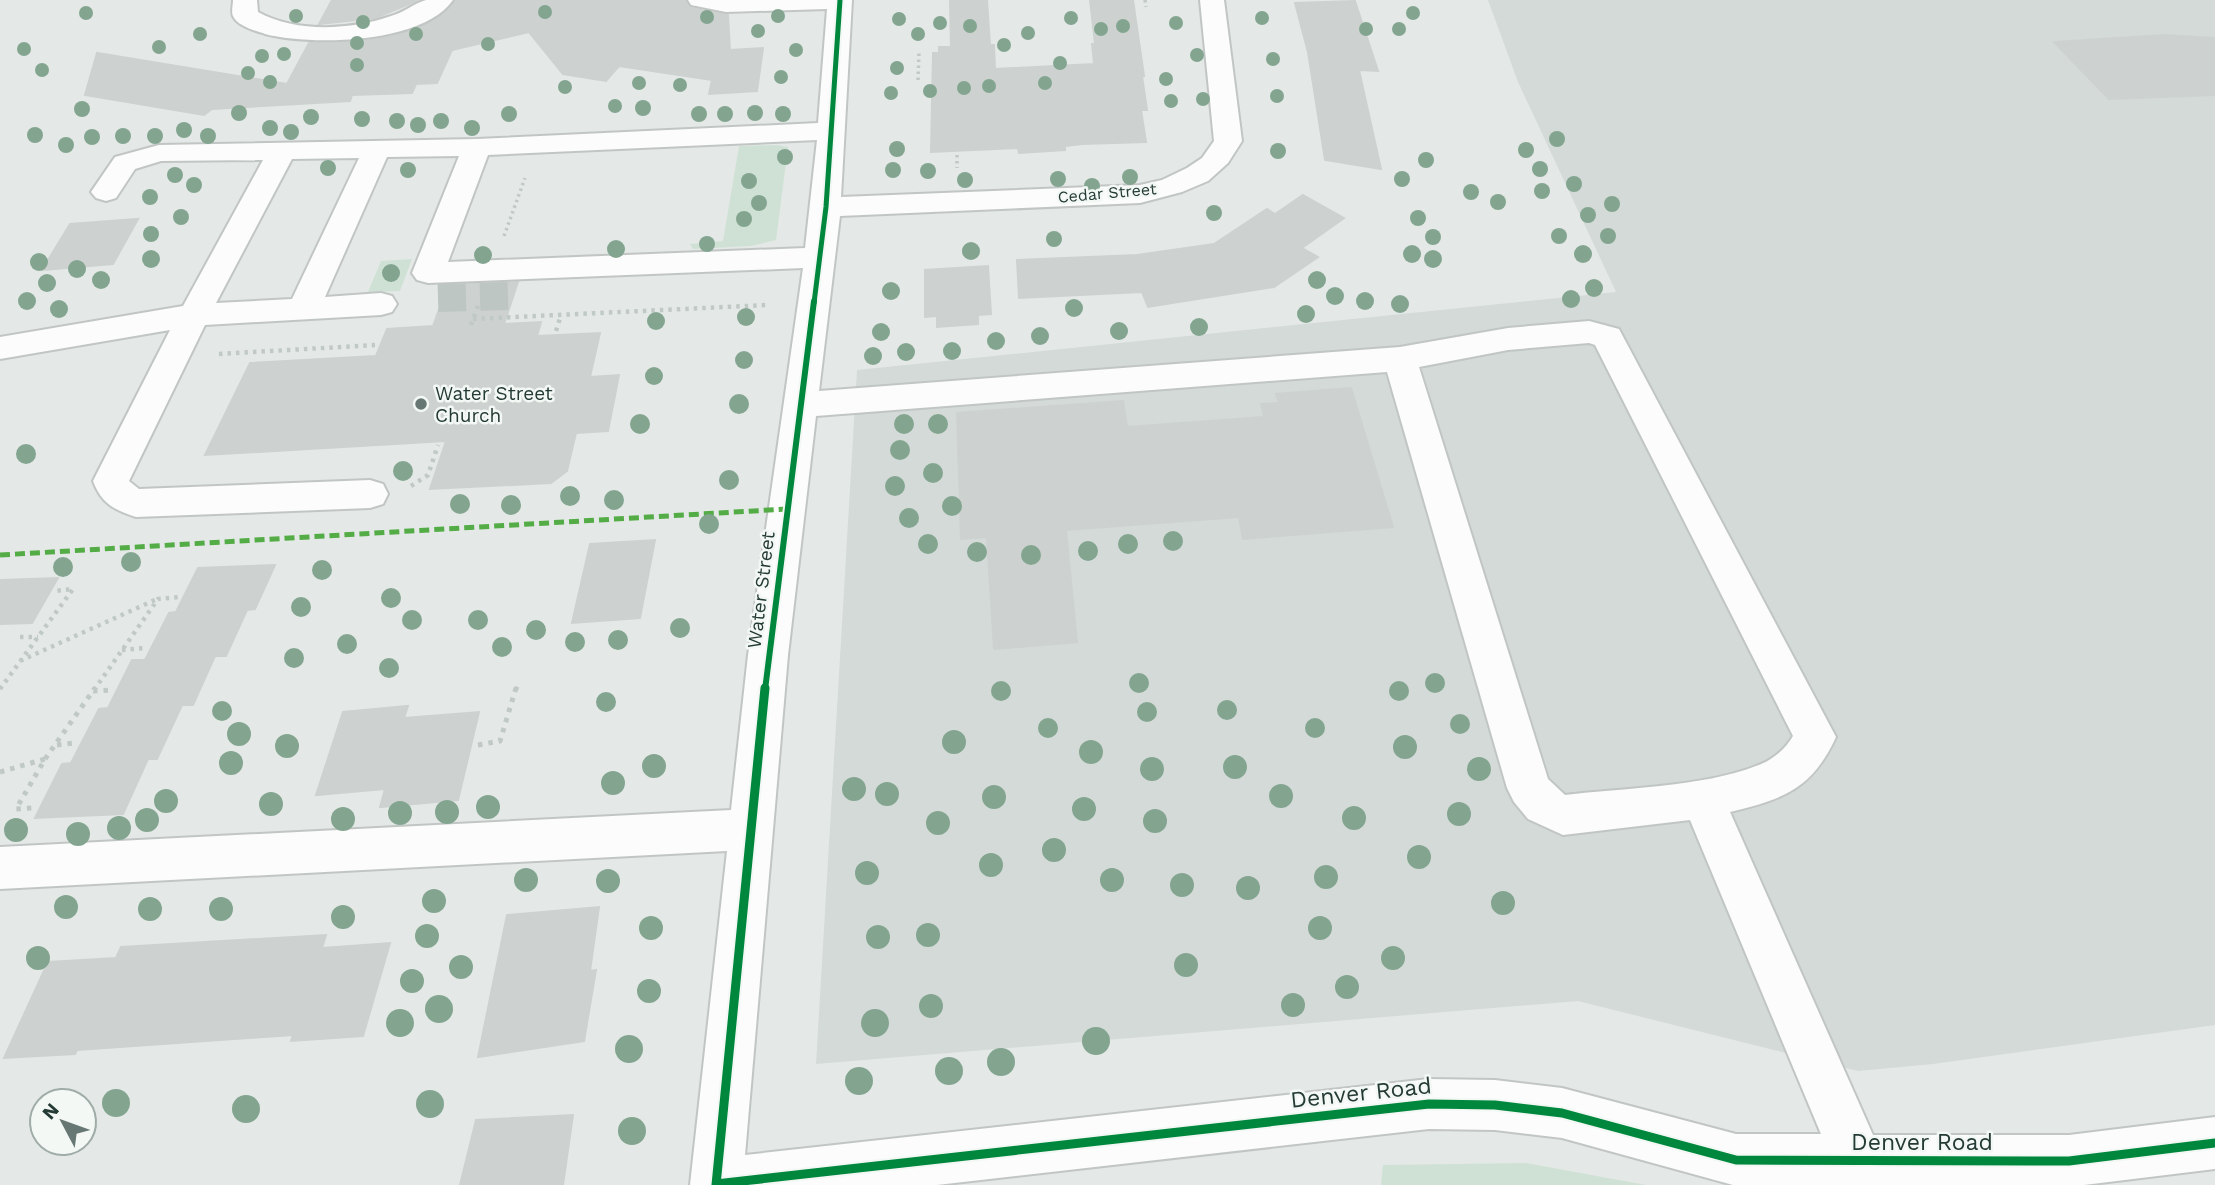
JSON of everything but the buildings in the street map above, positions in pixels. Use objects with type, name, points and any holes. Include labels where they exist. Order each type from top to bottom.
[{"type":"street","points":[[245,0],[245,15],[260,24],[283,30],[331,33],[362,32],[397,24],[418,16],[441,0]]},
{"type":"street","name":"Water Street","points":[[700,0],[726,5],[840,1],[826,207],[768,655],[716,1184]]},
{"type":"street","name":"Cedar Street","points":[[826,207],[1116,196],[1169,187],[1187,181],[1204,171],[1223,154],[1227,141],[1212,0]]},
{"type":"street","points":[[106,192],[118,170],[135,158],[179,152],[376,151],[831,131]]},
{"type":"street","points":[[478,147],[433,286],[552,269],[819,257]]},
{"type":"street","points":[[303,309],[376,151]]},
{"type":"street","points":[[281,153],[172,357],[111,481],[114,490],[122,498],[136,503],[370,494]]},
{"type":"street","points":[[510,296],[538,289],[546,283],[552,269]]},
{"type":"street","points":[[0,348],[194,315],[381,304]]},
{"type":"street","points":[[800,405],[1400,359],[1508,339],[1589,332],[1607,337],[1613,343],[1815,737],[1809,752],[1788,773],[1772,781],[1703,799],[1563,815],[1548,810],[1537,800],[1529,788],[1400,359]]},
{"type":"street","points":[[1703,799],[1858,1161]]},
{"type":"street","points":[[0,867],[752,829]]},
{"type":"street","name":"Denver Road","points":[[716,1184],[1429,1104],[1495,1105],[1562,1113],[1736,1160],[1858,1161],[2074,1173],[2215,1143]]},
{"type":"path","points":[[1145,0],[1146,7]]},
{"type":"path","points":[[918,80],[919,53]]},
{"type":"path","points":[[473,319],[767,305]]},
{"type":"path","points":[[556,331],[561,315]]},
{"type":"path","points":[[172,357],[375,345]]},
{"type":"path","points":[[1,686],[73,589],[54,591]]},
{"type":"path","points":[[20,661],[158,599],[179,597]]},
{"type":"path","points":[[33,808],[16,809],[45,759],[158,599]]},
{"type":"path","points":[[20,637],[38,637]]},
{"type":"path","points":[[121,650],[146,648]]},
{"type":"path","points":[[478,745],[500,741],[518,683]]},
{"type":"path","points":[[92,692],[112,690]]},
{"type":"path","points":[[56,745],[75,743]]},
{"type":"path","points":[[0,772],[45,759]]},
{"type":"shaded area","points":[[1488,0],[2215,0],[2215,1025],[1933,1064],[1858,1071],[1578,1001],[816,1064],[857,370],[1616,292],[1518,82]]},
{"type":"green space","points":[[739,146],[788,147],[776,240],[751,246],[693,249],[690,244],[723,241]]},
{"type":"green space","points":[[412,259],[400,291],[368,292],[381,261]]},
{"type":"green space","points":[[1526,1163],[1646,1185],[1381,1185],[1383,1165]]},
{"type":"tunnel","points":[[438,298],[510,296]]},
{"type":"marked path","points":[[0,555],[787,509]]},
{"type":"cycle path","points":[[716,1185],[768,655],[826,207],[840,0]]},
{"type":"cycle path","points":[[716,1184],[1429,1104],[1495,1105],[1562,1113],[1736,1160],[2069,1161],[2215,1143]]},
{"type":"place","name":"Water Street Church","points":[[421,404]]}]
